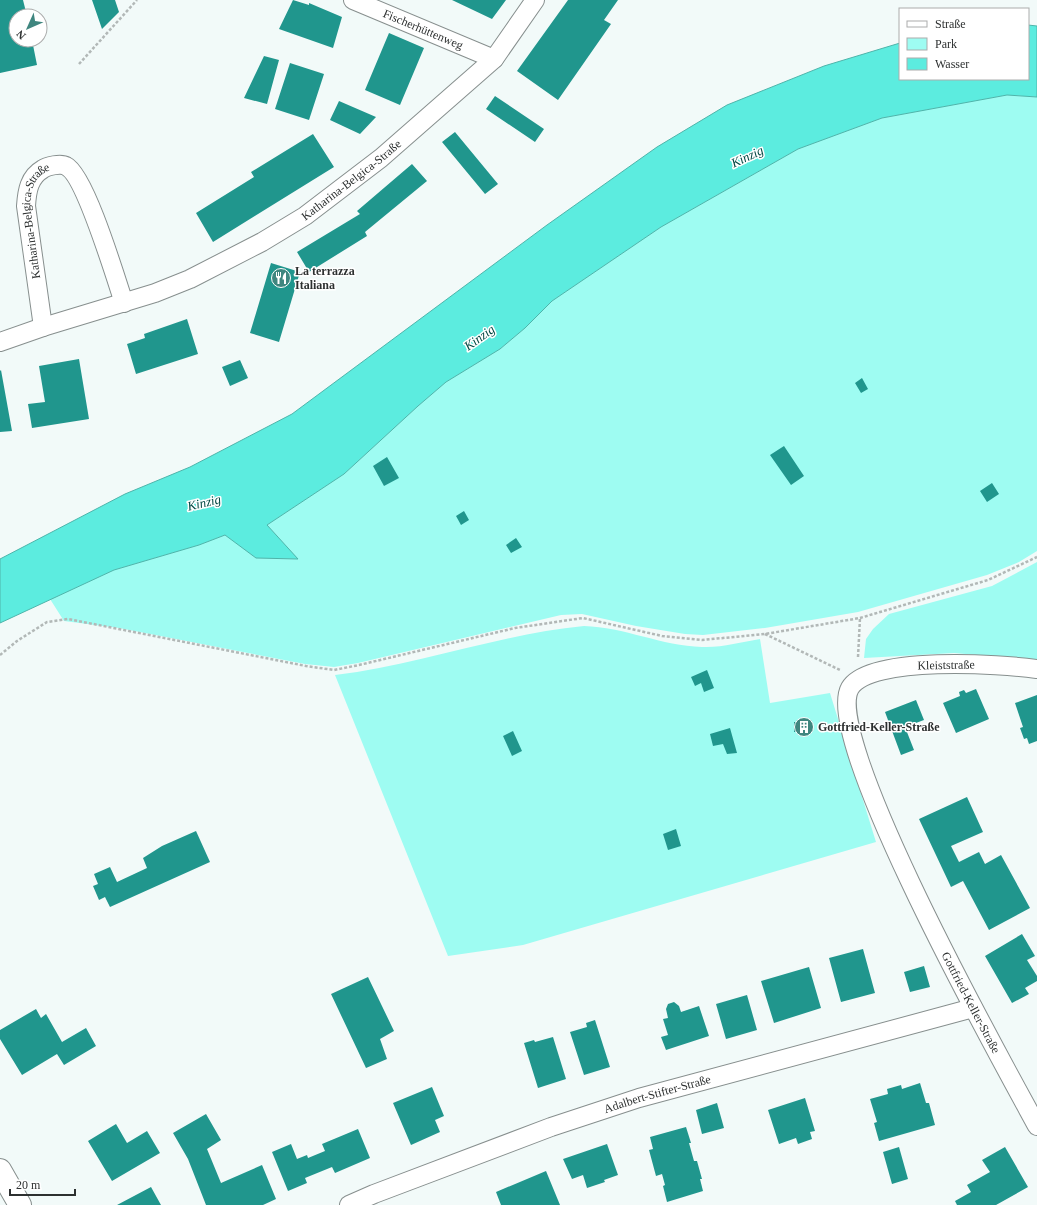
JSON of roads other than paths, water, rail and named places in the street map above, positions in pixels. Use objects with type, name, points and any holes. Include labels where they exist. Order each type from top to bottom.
[{"type":"main road","points":[[0,1170],[20,1205]]},
{"type":"street","name":"Fischerhüttenweg","points":[[353,0],[494,59]]},
{"type":"street","name":"Katharina-Belgica-Straße","points":[[0,342],[43,327],[155,293],[190,279],[255,245],[305,216],[381,158],[494,59],[536,0]]},
{"type":"street","name":"Katharina-Belgica-Straße","points":[[43,327],[26,206],[27,191],[32,178],[44,168],[58,165],[66,166],[76,176],[88,200],[124,303]]},
{"type":"street","name":"Kleiststraße","points":[[857,678],[891,668],[953,664],[1037,669]]},
{"type":"street","name":"Gottfried-Keller-Straße","points":[[857,678],[850,687],[846,697],[847,715],[858,755],[882,822],[973,1008],[1037,1126]]},
{"type":"street","name":"Adalbert-Stifter-Straße","points":[[349,1205],[374,1194],[551,1127],[639,1098],[973,1008]]},
{"type":"water","name":"Kinzig","points":[[1029,25],[1037,26],[1037,97],[1007,95],[882,118],[798,149],[661,227],[552,301],[525,328],[500,349],[446,382],[344,474],[267,525],[298,559],[256,558],[225,535],[199,545],[114,570],[0,623],[0,559],[125,494],[190,467],[292,414],[547,225],[657,147],[727,105],[824,66],[899,43],[899,80],[1029,80]]},
{"type":"place","name":"La terrazza Italiana","points":[[281,278]]},
{"type":"place","name":"Gottfried-Keller-Straße","points":[[804,727]]}]
